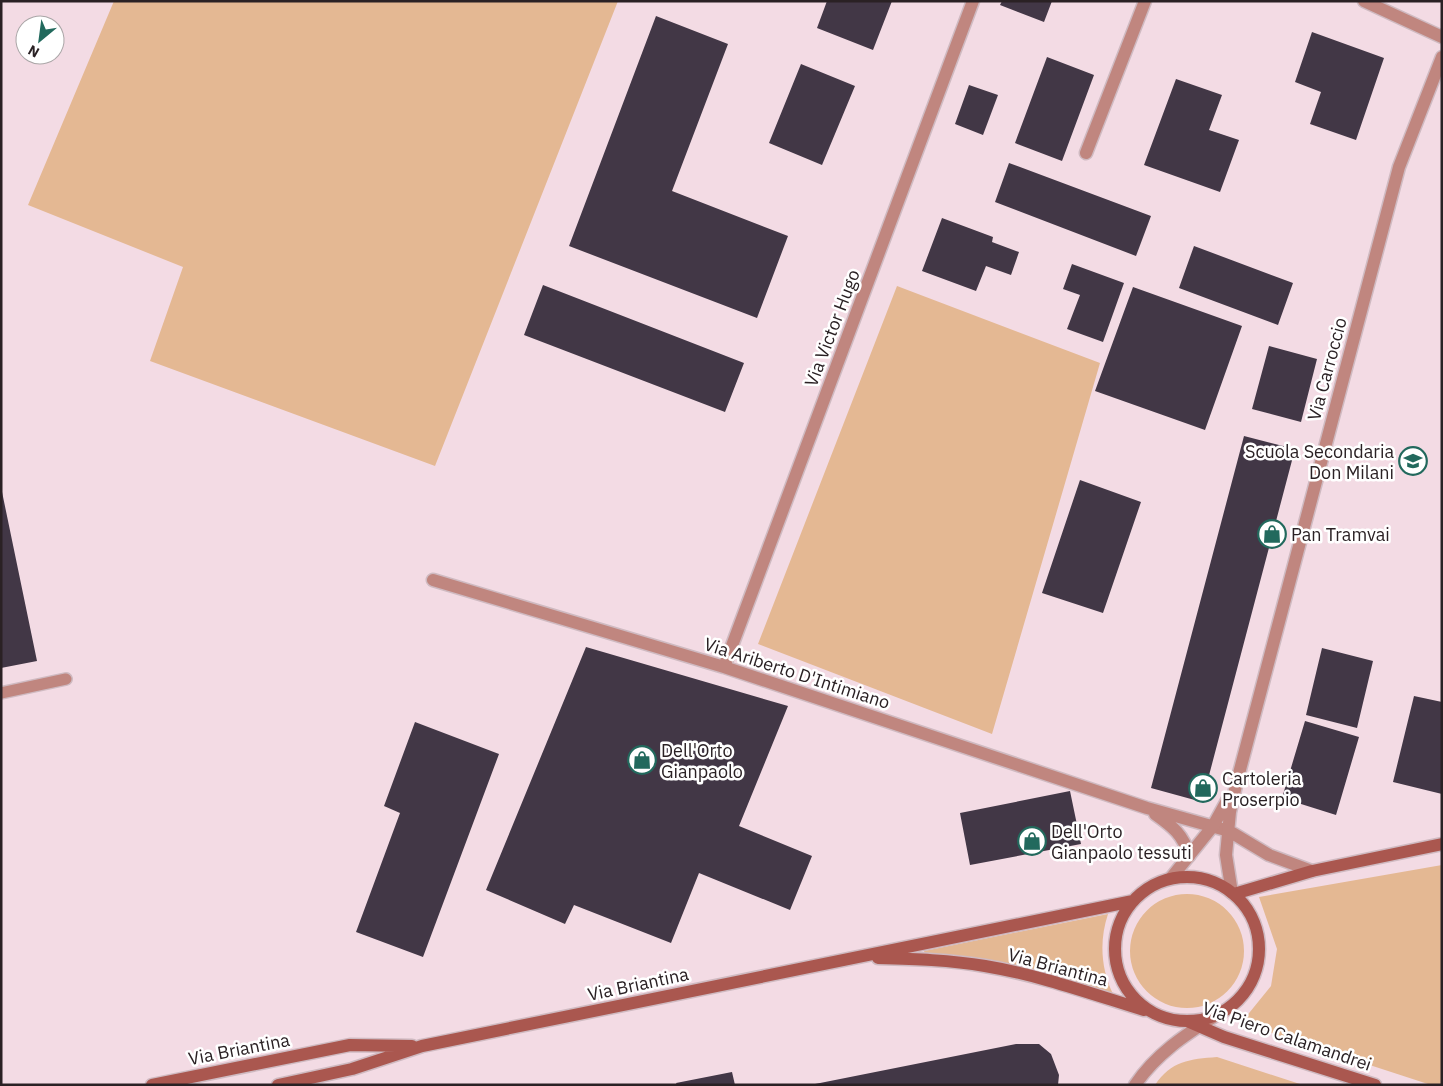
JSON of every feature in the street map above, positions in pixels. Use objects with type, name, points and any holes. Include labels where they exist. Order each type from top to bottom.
[{"type":"main road","points":[[1233,894],[1312,871],[1442,844]]},
{"type":"main road","points":[[1171,878],[1200,878],[1212,881],[1233,894],[1246,908],[1256,930],[1258,957],[1252,979],[1244,992],[1234,1004],[1215,1016],[1192,1024],[1155,1014],[1142,1005],[1130,993],[1119,974],[1115,961],[1116,934],[1120,920],[1133,901],[1147,889],[1171,878]]},
{"type":"main road","name":"Via Briantina","points":[[278,1085],[352,1069],[422,1046],[1133,901]]},
{"type":"main road","name":"Via Briantina","points":[[860,957],[934,960],[985,966],[1041,979],[1155,1014]]},
{"type":"main road","name":"Via Piero Calamandrei","points":[[1192,1024],[1224,1037],[1375,1085]]},
{"type":"main road","name":"Via Briantina","points":[[152,1085],[350,1045],[422,1046]]},
{"type":"street","name":"Via Victor Hugo","points":[[724,666],[973,1]]},
{"type":"street","points":[[1086,153],[1145,1]]},
{"type":"street","points":[[1364,1],[1442,38]]},
{"type":"street","name":"Via Carroccio","points":[[1233,894],[1226,855],[1236,781],[1399,167],[1442,57]]},
{"type":"street","name":"Via Ariberto D'Intimiano","points":[[433,580],[724,666],[1147,808],[1229,831]]},
{"type":"street","name":"Via Carroccio","points":[[1171,878],[1213,826],[1236,781]]},
{"type":"street","name":"Via Ariberto D'Intimiano","points":[[1147,808],[1176,829],[1186,845],[1189,856]]},
{"type":"street","points":[[1229,831],[1269,855],[1312,871]]},
{"type":"street","points":[[1135,1085],[1160,1056],[1192,1024]]},
{"type":"lane","points":[[1,694],[66,679]]},
{"type":"shaded area","points":[[114,1],[618,1],[435,466],[150,361],[183,267],[28,205]]},
{"type":"shaded area","points":[[897,286],[1100,363],[992,734],[758,644]]},
{"type":"shaded area","points":[[1442,865],[1442,1085],[1431,1085],[1241,1023],[1271,986],[1277,949],[1259,897]]},
{"type":"shaded area","points":[[1187,894],[1209,898],[1228,910],[1240,929],[1244,951],[1240,973],[1228,992],[1209,1004],[1187,1008],[1165,1004],[1146,992],[1134,973],[1130,951],[1134,929],[1146,910],[1165,898]]},
{"type":"shaded area","points":[[1108,914],[1102,945],[1106,975],[1113,994],[1058,977],[981,959],[925,954],[924,951]]},
{"type":"shaded area","points":[[1217,1057],[1303,1085],[1155,1085],[1161,1077],[1175,1066],[1190,1060]]},
{"type":"building","points":[[827,1],[892,1],[873,50],[817,28]]},
{"type":"building","points":[[1002,1],[1052,1],[1044,22],[1000,5]]},
{"type":"building","points":[[656,16],[728,44],[672,191],[788,236],[757,318],[569,246]]},
{"type":"building","points":[[1312,32],[1384,58],[1356,140],[1310,124],[1321,92],[1295,82]]},
{"type":"building","points":[[1047,57],[1094,75],[1062,161],[1015,143]]},
{"type":"building","points":[[801,64],[855,86],[822,165],[769,143]]},
{"type":"building","points":[[1176,79],[1222,95],[1209,130],[1239,140],[1220,192],[1144,165]]},
{"type":"building","points":[[969,85],[998,95],[983,135],[955,124]]},
{"type":"building","points":[[1009,163],[1151,216],[1136,256],[995,202]]},
{"type":"building","points":[[942,218],[993,237],[992,242],[1019,252],[1011,275],[986,266],[976,291],[922,271]]},
{"type":"building","points":[[1194,246],[1293,283],[1278,325],[1179,288]]},
{"type":"building","points":[[1072,264],[1124,283],[1103,342],[1067,329],[1080,295],[1063,289]]},
{"type":"building","points":[[543,285],[744,363],[725,412],[524,335]]},
{"type":"building","points":[[1133,287],[1242,326],[1205,430],[1095,391]]},
{"type":"building","points":[[1269,346],[1317,359],[1301,422],[1252,409]]},
{"type":"building","points":[[1244,436],[1295,449],[1202,802],[1151,788]]},
{"type":"building","points":[[1080,480],[1141,502],[1103,613],[1042,593]]},
{"type":"building","points":[[1,487],[37,661],[1,668]]},
{"type":"building","name":"Dell'Orto Gianpaolo","points":[[586,647],[788,706],[739,826],[812,856],[790,910],[699,873],[671,943],[574,905],[565,924],[486,890]]},
{"type":"building","points":[[1322,648],[1373,661],[1357,728],[1306,715]]},
{"type":"building","points":[[1414,696],[1442,702],[1442,794],[1393,782]]},
{"type":"building","points":[[1305,721],[1359,737],[1336,815],[1282,798]]},
{"type":"building","points":[[415,722],[499,754],[423,957],[356,932],[400,813],[384,806]]},
{"type":"building","points":[[1070,791],[1081,844],[970,865],[960,813]]},
{"type":"building","points":[[1016,1044],[1039,1044],[1051,1054],[1059,1075],[1058,1085],[810,1085]]},
{"type":"building","points":[[732,1072],[735,1085],[677,1085],[676,1083]]},
{"type":"place","name":"Scuola Secondaria Don Milani","points":[[1413,461]]},
{"type":"place","name":"Pan Tramvai","points":[[1272,534]]},
{"type":"place","name":"Dell'Orto Gianpaolo","points":[[642,760]]},
{"type":"place","name":"Cartoleria Proserpio","points":[[1203,788]]},
{"type":"place","name":"Dell'Orto Gianpaolo tessuti","points":[[1032,841]]}]
